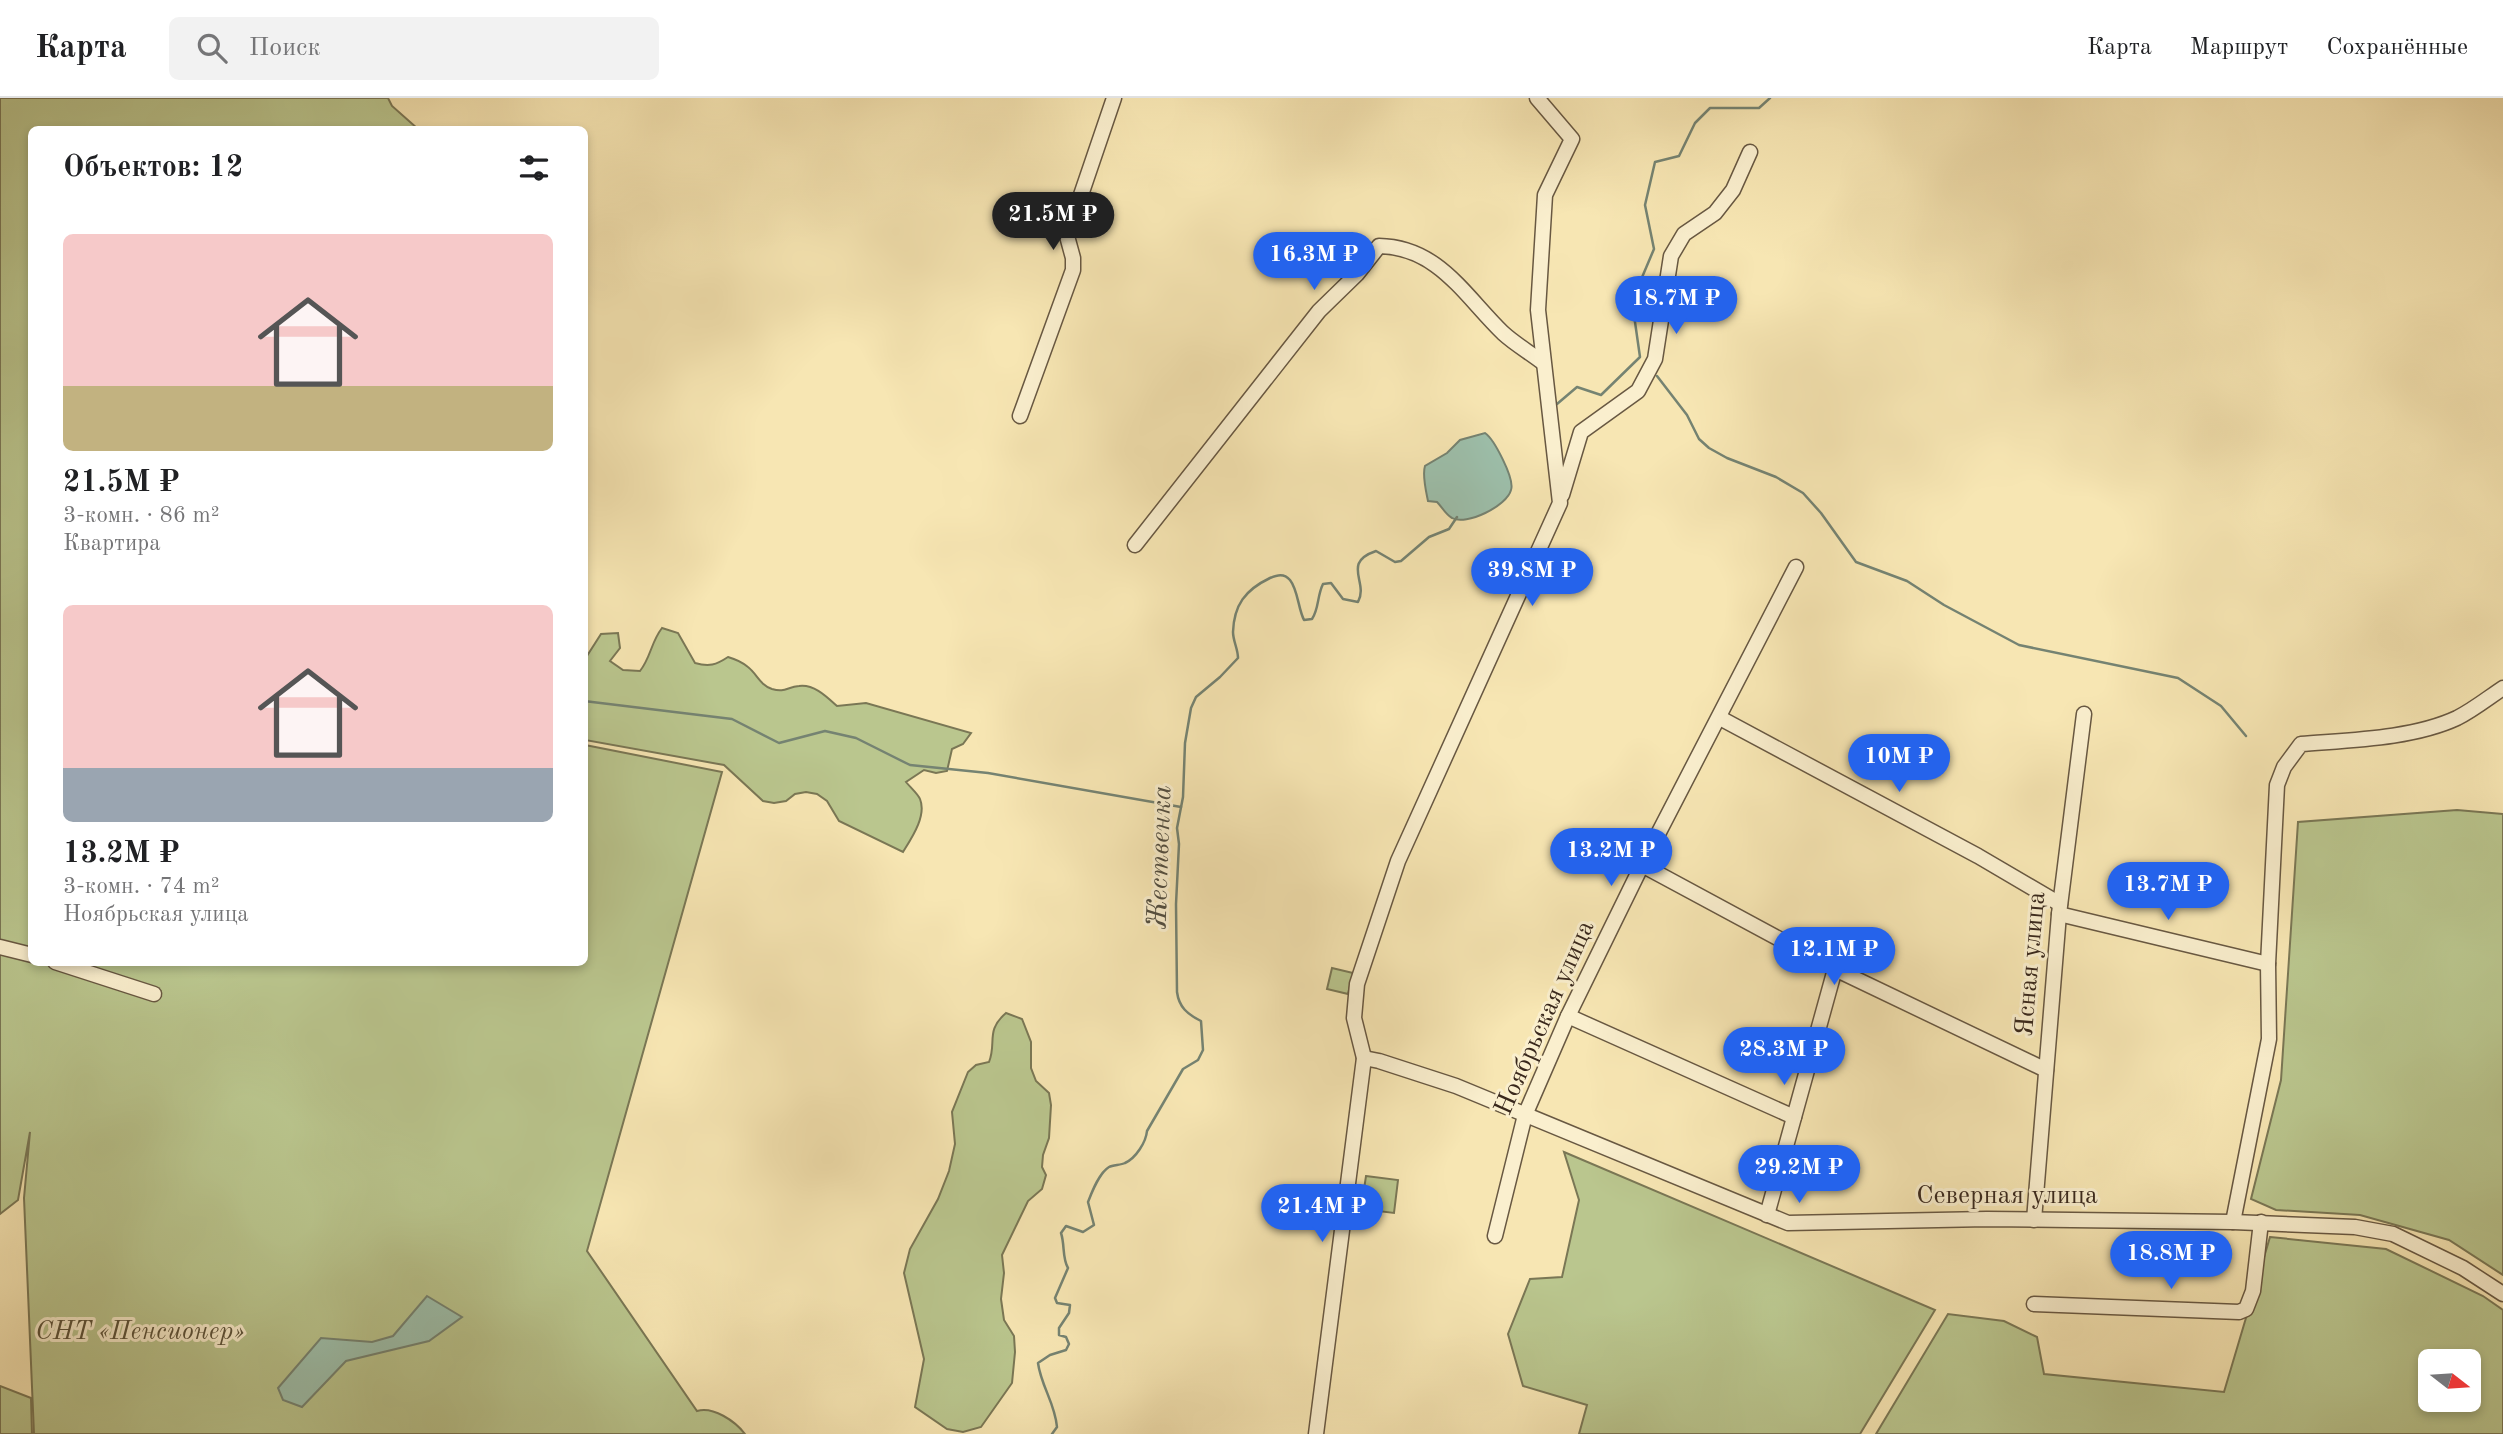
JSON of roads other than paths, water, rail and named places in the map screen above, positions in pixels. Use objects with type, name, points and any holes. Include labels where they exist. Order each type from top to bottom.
[{"type":"street","points":[[1020,416],[1073,270],[1068,236],[1114,98]]},
{"type":"street","points":[[1537,98],[1572,139],[1545,195],[1538,310],[1560,503]]},
{"type":"street","points":[[1316,1434],[1364,1058],[1354,1018],[1357,984],[1398,861],[1560,503],[1581,432],[1638,391],[1655,359],[1671,257],[1684,234],[1715,213],[1733,190],[1750,152]]},
{"type":"street","points":[[1135,545],[1319,311],[1357,274],[1379,246],[1397,246],[1418,253],[1432,262],[1456,281],[1506,335],[1542,362]]},
{"type":"street","name":"Ноябрьская улица","points":[[1495,1236],[1525,1115],[1568,1016],[1642,865],[1796,567]]},
{"type":"street","points":[[2233,1222],[2269,1039],[2268,964],[2277,785],[2284,767],[2301,744],[2412,732],[2456,718],[2503,688]]},
{"type":"street","name":"Ясная улица","points":[[2034,1220],[2060,909],[2084,714]]},
{"type":"street","points":[[1720,718],[1978,856],[2060,909],[2268,964]]},
{"type":"street","points":[[1642,865],[1835,969],[2046,1070]]},
{"type":"street","points":[[0,947],[28,955]]},
{"type":"street","points":[[67,966],[154,995]]},
{"type":"street","points":[[1767,1215],[1835,969]]},
{"type":"street","points":[[1568,1016],[1794,1117]]},
{"type":"street","name":"Северная улица","points":[[1364,1058],[1456,1086],[1788,1223],[2034,1220],[2261,1222]]},
{"type":"street","points":[[2034,1304],[2239,1312],[2246,1309],[2253,1291],[2261,1222],[2355,1227],[2393,1234],[2463,1268],[2503,1294]]},
{"type":"waterway","name":"Жественка","points":[[1557,404],[1577,387],[1601,395],[1640,357],[1632,301],[1654,249],[1645,205],[1655,162],[1679,156],[1695,123],[1710,108],[1759,108],[1770,98]]},
{"type":"waterway","points":[[1657,376],[1687,415],[1699,439],[1727,458],[1776,477],[1803,493],[1856,562],[1907,581],[1944,605],[2019,645],[2178,678],[2221,706],[2246,736]]},
{"type":"waterway","name":"Жественка","points":[[1052,1434],[1057,1427],[1056,1418],[1038,1363],[1050,1355],[1066,1350],[1069,1344],[1066,1337],[1059,1335],[1059,1328],[1069,1313],[1070,1305],[1057,1303],[1055,1298],[1068,1268],[1061,1233],[1066,1226],[1083,1232],[1094,1225],[1088,1202],[1099,1178],[1109,1167],[1125,1163],[1137,1154],[1147,1131],[1183,1069],[1198,1060],[1203,1050],[1201,1021],[1184,1010],[1177,992],[1177,828],[1183,797],[1185,743],[1191,708],[1196,697],[1238,658],[1234,622],[1242,599],[1254,588],[1273,577],[1285,576],[1295,589],[1304,620],[1312,619],[1323,584],[1331,583],[1343,599],[1358,602],[1361,587],[1358,574],[1360,561],[1376,551],[1395,562],[1401,561],[1429,537],[1449,529],[1457,517]]},
{"type":"waterway","points":[[588,701],[732,719],[779,743],[825,731],[856,738],[910,765],[988,773],[1181,807]]},
{"type":"park label","name":"СНТ «Пенсионер»","points":[[140,1332]]}]
